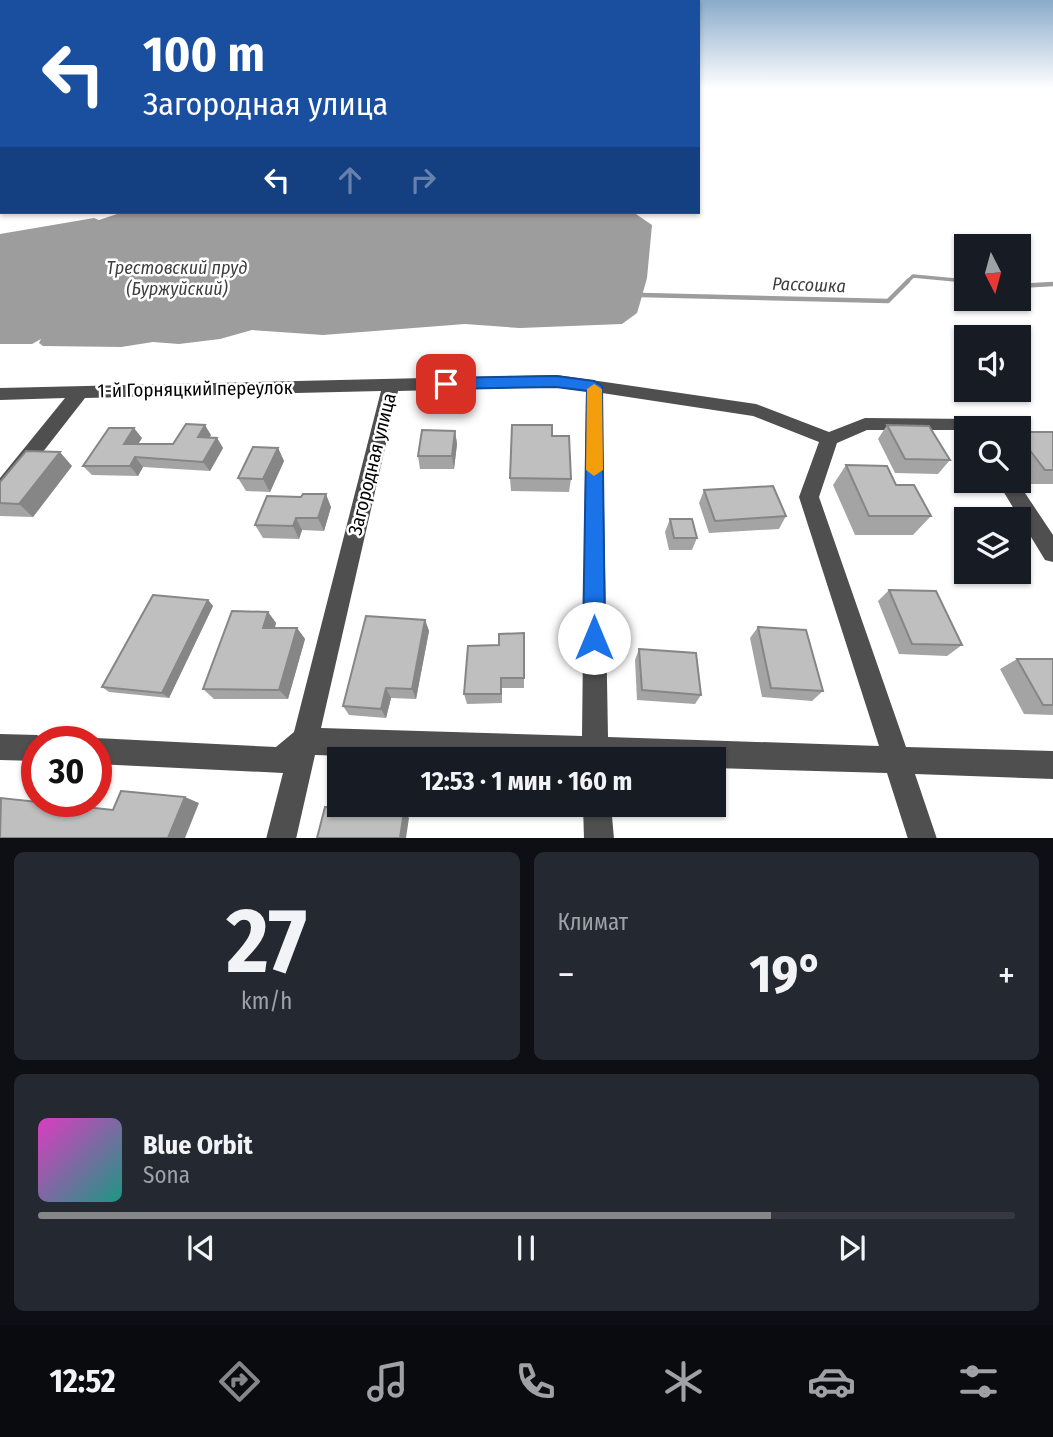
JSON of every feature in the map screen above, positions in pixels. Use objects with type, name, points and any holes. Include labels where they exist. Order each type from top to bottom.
[{"type":"street","name":"Загородная улица","points":[[281,838],[391,385],[556,382],[594,386],[756,410],[828,439]]},
{"type":"street","name":"1-й Горняцкий переулок","points":[[0,394],[391,385]]},
{"type":"street","points":[[594,386],[594,747]]},
{"type":"street","points":[[0,492],[80,392]]},
{"type":"street","points":[[923,838],[808,497],[828,439],[865,424],[954,424]]},
{"type":"street","points":[[1014,493],[1053,553]]},
{"type":"street","points":[[112,752],[280,761],[304,741],[428,747]]},
{"type":"street","points":[[0,747],[21,748]]},
{"type":"street","points":[[726,757],[1053,765]]},
{"type":"street","points":[[598,817],[599,838]]},
{"type":"water","name":"Трестовский пруд (Буржуйский)","points":[[117,214],[636,214],[652,225],[647,278],[637,313],[622,324],[520,328],[465,324],[323,335],[252,330],[220,339],[179,344],[153,342],[121,347],[43,346],[39,343],[41,339],[32,344],[0,344],[0,234],[94,218],[99,220]]},
{"type":"building","points":[[186,424],[205,425],[198,437],[217,438],[203,462],[135,457],[130,466],[83,466],[109,428],[134,428],[124,444],[173,444]]},
{"type":"building","points":[[512,425],[552,425],[552,436],[569,436],[571,479],[510,478]]},
{"type":"building","points":[[887,425],[929,426],[950,460],[905,459]]},
{"type":"building","points":[[422,430],[455,431],[452,456],[418,456]]},
{"type":"building","points":[[1031,432],[1053,432],[1053,470],[1045,470],[1031,452]]},
{"type":"building","points":[[253,447],[278,448],[263,479],[238,478]]},
{"type":"building","points":[[26,451],[60,452],[19,504],[0,503],[0,482]]},
{"type":"building","points":[[846,465],[887,466],[896,485],[914,485],[931,516],[869,516]]},
{"type":"building","points":[[773,486],[786,516],[715,521],[704,490]]},
{"type":"building","points":[[303,494],[326,494],[318,518],[296,518],[293,526],[255,525],[267,496],[301,497]]},
{"type":"building","points":[[670,519],[692,519],[697,538],[674,538]]},
{"type":"building","points":[[889,590],[936,591],[962,645],[912,644]]},
{"type":"building","points":[[153,595],[208,600],[162,693],[102,687]]},
{"type":"building","points":[[232,611],[268,612],[263,628],[297,628],[279,690],[203,689]]},
{"type":"building","points":[[366,616],[425,620],[412,689],[386,688],[381,709],[343,706]]},
{"type":"building","points":[[758,627],[806,630],[823,691],[771,688]]},
{"type":"building","points":[[524,633],[524,678],[501,678],[501,694],[464,694],[468,646],[499,645],[499,634]]},
{"type":"building","points":[[639,649],[696,653],[701,695],[642,690]]},
{"type":"building","points":[[1017,659],[1053,659],[1053,705],[1043,705]]},
{"type":"building","points":[[121,791],[185,797],[168,838],[0,838],[1,798],[21,800],[21,817],[112,817]]},
{"type":"building","points":[[325,807],[327,817],[403,817],[400,838],[317,838]]},
{"type":"waterway","name":"Рассошка","points":[[641,295],[888,301],[913,276],[954,280]]},
{"type":"waterway","name":"Рассошка","points":[[1031,285],[1053,284]]},
{"type":"slow traffic","points":[[594,389],[594,470]]},
{"type":"route","points":[[446,384],[556,382],[594,386],[594,638]]}]
